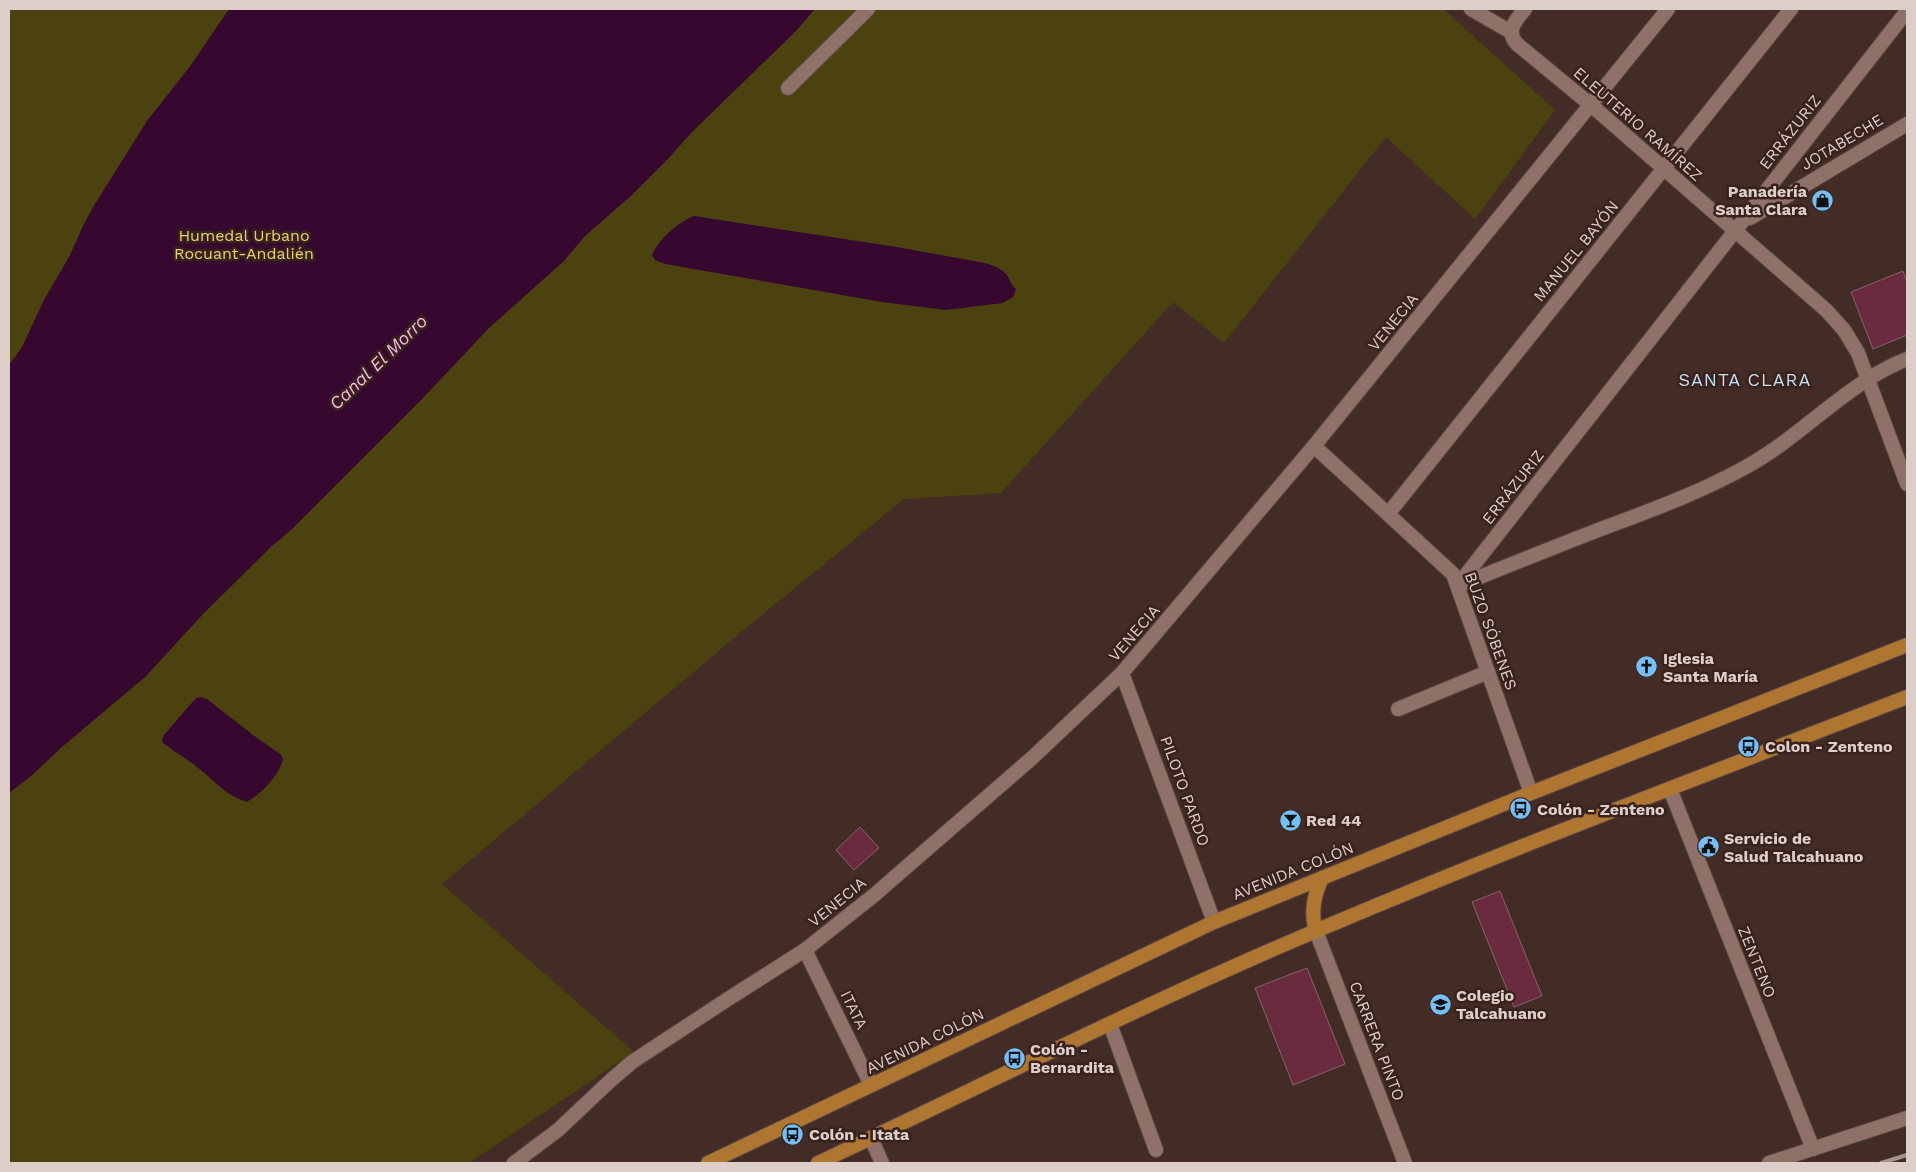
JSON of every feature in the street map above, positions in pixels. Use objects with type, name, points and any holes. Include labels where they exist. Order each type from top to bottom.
[{"type":"main road","name":"AVENIDA COLÓN","points":[[708,1163],[1214,922],[1531,793],[1907,645]]},
{"type":"main road","points":[[818,1163],[1110,1024],[1316,931],[1526,845],[1907,697]]},
{"type":"main road","points":[[1316,931],[1313,918],[1314,901],[1322,878]]},
{"type":"street","points":[[788,88],[868,9]]},
{"type":"street","points":[[1471,9],[1511,32],[1514,23],[1525,9]]},
{"type":"street","name":"VENECIA","points":[[514,1163],[558,1130],[632,1062],[806,950],[968,815],[1122,673],[1314,446],[1668,9]]},
{"type":"street","name":"MANUEL BAYÓN","points":[[1388,514],[1791,9]]},
{"type":"street","name":"ERRÁZURIZ","points":[[1458,586],[1907,11]]},
{"type":"street","name":"ELEUTERIO RAMÍREZ","points":[[1511,32],[1517,44],[1664,169],[1739,227],[1835,319],[1858,353],[1907,484]]},
{"type":"street","name":"JOTABECHE","points":[[1739,227],[1907,124]]},
{"type":"street","points":[[1458,586],[1654,509],[1726,477],[1778,448],[1868,378],[1907,359]]},
{"type":"street","name":"BUZO SÓBENES","points":[[1314,446],[1448,569],[1458,586],[1531,793]]},
{"type":"street","points":[[1398,709],[1488,672]]},
{"type":"street","name":"PILOTO PARDO","points":[[1122,673],[1214,922]]},
{"type":"street","name":"ZENTENO","points":[[1670,789],[1813,1149]]},
{"type":"street","name":"CARRERA PINTO","points":[[1316,931],[1405,1163]]},
{"type":"street","name":"ITATA","points":[[806,950],[871,1085]]},
{"type":"street","points":[[1110,1024],[1156,1150]]},
{"type":"street","points":[[1769,1163],[1907,1118]]},
{"type":"street","points":[[871,1138],[882,1163]]},
{"type":"green space","points":[[9,9],[1443,9],[1555,110],[1475,219],[1386,137],[1224,343],[1173,302],[1001,493],[904,499],[747,627],[442,884],[634,1052],[469,1163],[9,1163],[9,793],[40,768],[9,791]],"holes":[[[177,643],[145,677],[118,700]]]},
{"type":"water","name":"Humedal Urbano Rocuant-Andalién","points":[[229,9],[815,9],[795,32],[692,132],[632,195],[585,236],[564,261],[489,328],[422,399],[291,530],[272,546],[205,612],[145,677],[9,793],[9,365],[22,347],[44,300],[69,257],[93,207],[147,121],[191,65]]},
{"type":"water","points":[[694,216],[897,247],[985,263],[1005,273],[1016,289],[1013,297],[1003,303],[946,310],[882,302],[665,264],[655,260],[652,255],[664,237],[682,222]]},
{"type":"water","points":[[196,698],[207,699],[283,758],[274,777],[259,794],[247,802],[226,792],[193,764],[162,742],[163,736]]},
{"type":"building","points":[[1903,271],[1907,282],[1907,335],[1873,349],[1851,292]]},
{"type":"building","points":[[860,827],[879,848],[854,870],[836,850]]},
{"type":"building","points":[[1500,891],[1542,996],[1514,1007],[1472,902]]},
{"type":"building","points":[[1307,968],[1345,1064],[1293,1085],[1255,988]]},
{"type":"railway","points":[[1881,1163],[1907,1155]]},
{"type":"place","name":"Panadería Santa Clara","points":[[1823,200]]},
{"type":"place","name":"Iglesia Santa María","points":[[1647,667]]},
{"type":"place","name":"Colon - Zenteno","points":[[1749,746]]},
{"type":"place","name":"Colón - Zenteno","points":[[1521,809]]},
{"type":"place","name":"Red 44","points":[[1290,820]]},
{"type":"place","name":"Servicio de Salud Talcahuano","points":[[1708,847]]},
{"type":"place","name":"Colegio Talcahuano","points":[[1440,1004]]},
{"type":"place","name":"Colón - Bernardita","points":[[1014,1058]]},
{"type":"place","name":"Colón - Itata","points":[[793,1134]]},
{"type":"district","name":"SANTA CLARA","points":[[1745,379]]},
{"type":"water label","name":"Canal El Morro","points":[[378,362]]}]
